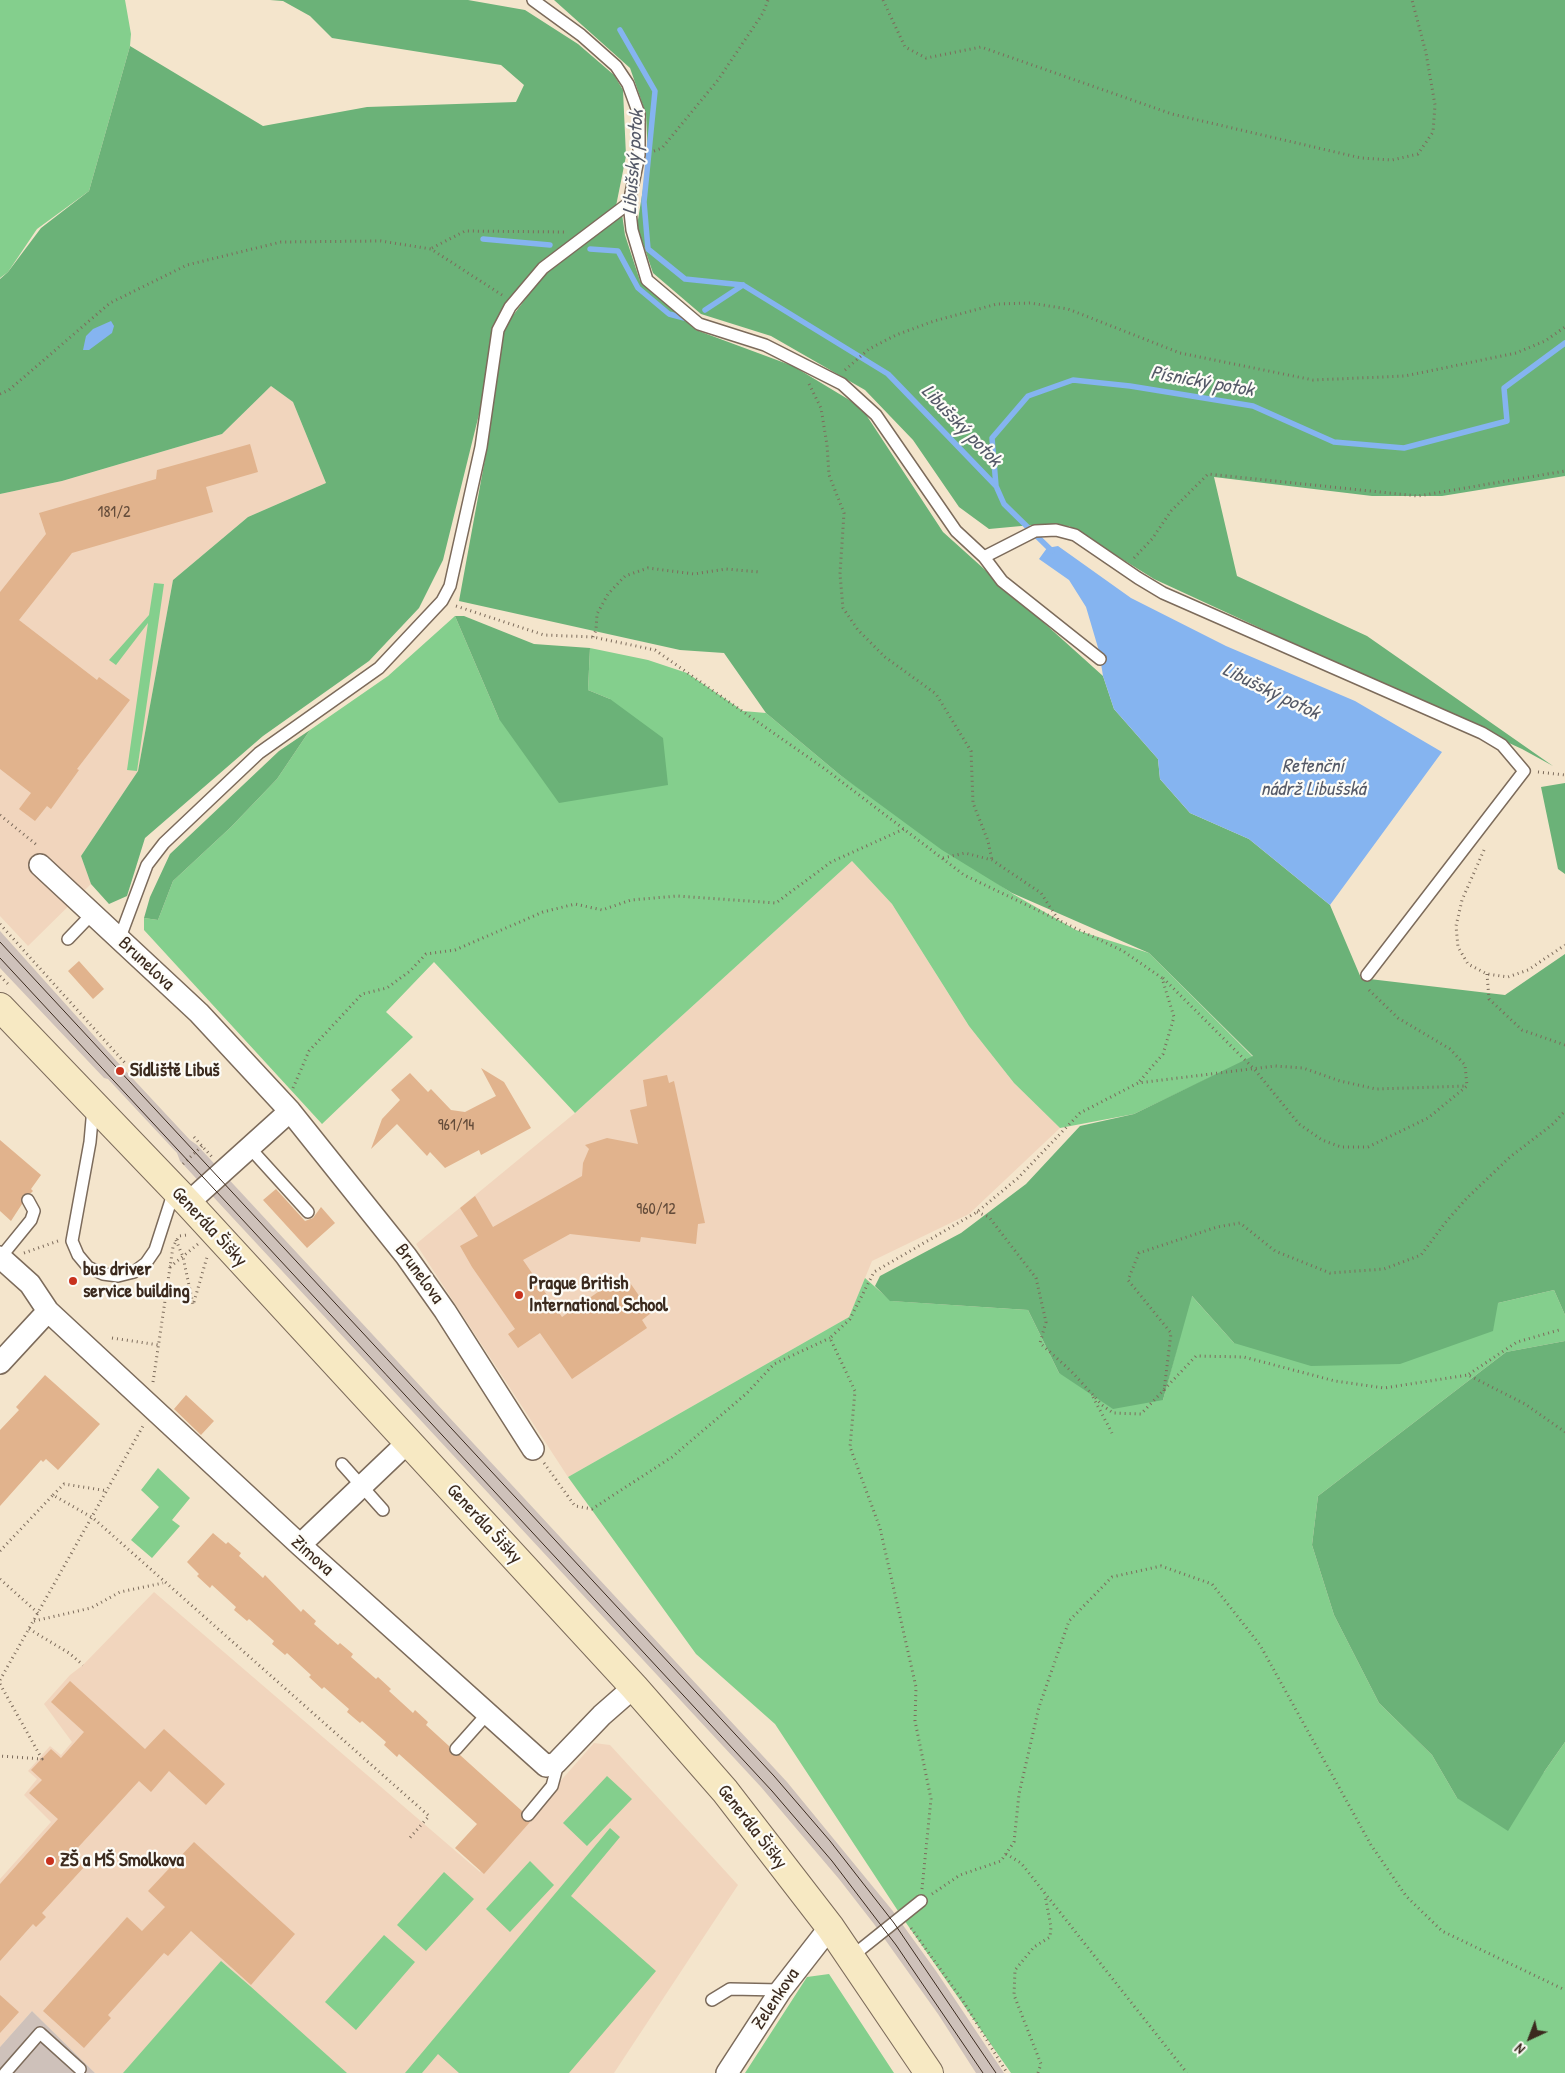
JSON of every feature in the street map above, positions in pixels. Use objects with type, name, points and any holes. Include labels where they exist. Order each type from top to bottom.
[{"type":"main road","name":"Generála Šišky","points":[[0,1008],[93,1103],[177,1202],[408,1442],[634,1687],[725,1791],[830,1927],[929,2073]]},
{"type":"street","name":"Brunelova","points":[[40,864],[290,1103],[445,1310],[533,1449]]},
{"type":"street","points":[[177,1202],[224,1170],[249,1148],[290,1103]]},
{"type":"street","name":"Zimova","points":[[6,1256],[30,1284],[48,1311],[300,1545],[546,1766],[556,1763]]},
{"type":"street","points":[[0,1363],[48,1311]]},
{"type":"street","points":[[300,1545],[408,1442]]},
{"type":"street","points":[[556,1763],[602,1715],[634,1687]]},
{"type":"street","name":"Zelenkova","points":[[727,2073],[780,1990],[830,1927]]},
{"type":"lane","points":[[533,0],[581,35],[616,66],[628,84],[639,114],[638,155],[629,203],[632,230],[647,280],[699,324],[765,345],[842,384],[876,415],[956,531],[984,557],[1002,581],[1100,659]]},
{"type":"lane","points":[[119,940],[147,865],[164,843],[259,753],[379,668],[442,601],[450,586],[481,447],[498,330],[510,307],[543,268],[629,203]]},
{"type":"lane","points":[[984,557],[1035,531],[1056,530],[1075,535],[1124,569],[1172,597],[1482,733],[1502,745],[1524,771],[1367,975]]},
{"type":"lane","points":[[68,938],[92,914]]},
{"type":"lane","points":[[93,1103],[90,1142],[72,1241],[78,1255],[88,1267],[103,1274],[118,1276],[134,1272],[146,1263],[155,1250],[177,1202]]},
{"type":"lane","points":[[249,1148],[308,1212]]},
{"type":"lane","points":[[6,1256],[31,1220],[34,1211],[28,1200]]},
{"type":"lane","points":[[342,1464],[383,1510]]},
{"type":"lane","points":[[456,1749],[488,1714]]},
{"type":"lane","points":[[528,1815],[552,1786],[555,1780],[556,1763]]},
{"type":"lane","points":[[851,1957],[921,1901]]},
{"type":"lane","points":[[712,2000],[730,1989],[780,1990]]},
{"type":"lane","points":[[5,2073],[40,2033],[80,2069]]},
{"type":"path","points":[[662,148],[718,80],[763,13],[768,0]]},
{"type":"path","points":[[883,0],[905,47],[926,58],[982,47],[1172,114],[1361,158],[1392,160],[1418,154],[1433,132],[1435,105],[1426,53],[1412,0]]},
{"type":"path","points":[[432,249],[465,231],[574,232],[599,224]]},
{"type":"path","points":[[0,394],[9,390],[110,303],[187,265],[281,242],[381,241],[432,249],[502,295],[510,307]]},
{"type":"path","points":[[845,369],[869,349],[934,320],[997,304],[1030,303],[1068,309],[1180,353],[1313,380],[1405,376],[1507,355],[1544,341],[1565,327]]},
{"type":"path","points":[[792,359],[812,388],[821,408],[828,445],[829,474],[844,513],[840,574],[843,608],[858,630],[885,656],[936,694],[971,751],[973,803],[988,841],[992,860]]},
{"type":"path","points":[[1124,569],[1152,539],[1171,511],[1208,474],[1418,496],[1565,471]]},
{"type":"path","points":[[593,637],[596,630],[597,614],[608,594],[625,576],[648,568],[694,574],[726,569],[759,572]]},
{"type":"path","points":[[442,601],[544,635],[593,637],[655,650],[825,769],[964,875],[1123,951],[1162,978],[1255,1070],[1299,1124],[1322,1140],[1341,1147],[1368,1147],[1428,1118],[1467,1086]]},
{"type":"path","points":[[1524,771],[1565,775]]},
{"type":"path","points":[[290,1103],[309,1051],[362,994],[387,988],[410,971],[426,954],[455,950],[543,912],[575,904],[602,910],[630,900],[677,896],[776,903],[831,862],[904,829]]},
{"type":"path","points":[[1486,845],[1462,900],[1456,926],[1458,947],[1468,964],[1486,974],[1508,977],[1528,970],[1565,945]]},
{"type":"path","points":[[942,858],[965,853],[992,860],[1041,892],[1059,922]]},
{"type":"path","points":[[0,924],[125,1063]]},
{"type":"path","points":[[1486,974],[1489,999],[1522,1030],[1565,1045]]},
{"type":"path","points":[[1367,975],[1366,987],[1384,1002],[1398,1018],[1450,1049],[1465,1065],[1467,1086]]},
{"type":"path","points":[[1138,1083],[1163,1054],[1174,1017],[1162,978]]},
{"type":"path","points":[[533,1449],[575,1506],[592,1509],[672,1457],[747,1393],[774,1364],[830,1338],[850,1320],[874,1272],[977,1212],[1018,1178],[1080,1113],[1138,1083],[1255,1070],[1275,1066],[1303,1068],[1340,1081],[1376,1089],[1467,1086]]},
{"type":"path","points":[[1164,1392],[1172,1333],[1128,1280],[1139,1253],[1217,1227],[1240,1223],[1275,1251],[1330,1273],[1384,1269],[1421,1255],[1467,1198],[1510,1157],[1553,1124],[1565,1111]]},
{"type":"path","points":[[194,1137],[224,1170]]},
{"type":"path","points":[[177,1161],[180,1167],[202,1146]]},
{"type":"path","points":[[177,1202],[188,1235],[214,1264]]},
{"type":"path","points":[[977,1212],[989,1217],[1036,1278],[1046,1322],[1040,1343],[1089,1390],[1102,1406],[1113,1413],[1141,1414],[1164,1392],[1196,1356],[1244,1357],[1335,1381],[1384,1388],[1468,1375],[1517,1342],[1559,1330]]},
{"type":"path","points":[[151,1390],[176,1239],[179,1236],[188,1235]]},
{"type":"path","points":[[176,1239],[183,1257],[194,1304],[207,1257]]},
{"type":"path","points":[[6,1256],[61,1240]]},
{"type":"path","points":[[170,1267],[196,1245]]},
{"type":"path","points":[[112,1338],[159,1345]]},
{"type":"path","points":[[830,1338],[855,1391],[850,1448],[880,1528],[916,1687],[915,1722],[931,1799],[921,1901]]},
{"type":"path","points":[[1468,1375],[1525,1404],[1565,1432]]},
{"type":"path","points":[[1089,1390],[1112,1433]]},
{"type":"path","points":[[0,1680],[146,1422]]},
{"type":"path","points":[[0,1551],[64,1484],[108,1491]]},
{"type":"path","points":[[53,1495],[93,1518],[164,1583],[429,1816],[408,1840]]},
{"type":"path","points":[[943,1886],[960,1874],[1001,1861],[1014,1842],[1019,1794],[1039,1706],[1069,1621],[1112,1577],[1161,1566],[1212,1584],[1260,1645],[1371,1845],[1406,1896],[1442,1931],[1565,1990]]},
{"type":"path","points":[[0,1579],[38,1613]]},
{"type":"path","points":[[33,1621],[91,1608],[120,1592],[164,1583]]},
{"type":"path","points":[[28,1629],[69,1653],[83,1665]]},
{"type":"path","points":[[0,1684],[42,1759],[0,1756]]},
{"type":"path","points":[[1006,1854],[1021,1863],[1187,2073]]},
{"type":"path","points":[[1038,2073],[1041,2064],[1014,1995],[1015,1970],[1034,1947],[1050,1937],[1051,1928],[1044,1892]]},
{"type":"path","points":[[902,1917],[963,2001],[1007,2073]]},
{"type":"shaded area","points":[[271,386],[293,402],[326,483],[248,517],[173,580],[138,771],[81,856],[91,884],[28,946],[0,916],[0,494],[62,481],[222,434]]},
{"type":"shaded area","points":[[852,861],[892,904],[969,1026],[1014,1083],[1060,1128],[969,1214],[872,1261],[849,1317],[568,1477],[416,1244],[575,1113]]},
{"type":"shaded area","points":[[0,931],[122,1067],[190,1140],[197,1145],[787,1782],[892,1910],[936,1971],[1004,2073],[976,2073],[938,2014],[874,1924],[839,1879],[761,1787],[180,1161],[177,1153],[0,968]]},
{"type":"shaded area","points":[[154,1592],[480,1872],[594,1743],[610,1745],[738,1885],[614,2073],[95,2073],[32,2011],[0,2047],[0,1879],[51,1822],[24,1795],[37,1779],[28,1771],[50,1746],[61,1755],[72,1742],[44,1704],[70,1675],[83,1665]]},
{"type":"shaded area","points":[[32,2011],[95,2073],[0,2073],[0,2047]]},
{"type":"green space","points":[[0,0],[125,0],[131,34],[130,46],[89,191],[37,229],[8,272],[0,278]]},
{"type":"green space","points":[[270,0],[468,0],[525,10],[578,44],[614,75],[623,90],[626,156],[616,206],[550,255],[497,325],[482,402],[443,560],[419,608],[369,661],[263,736],[145,838],[127,896],[109,904],[91,884],[81,856],[138,771],[173,580],[248,517],[326,483],[293,402],[271,386],[222,434],[62,481],[0,494],[0,279],[8,272],[41,228],[89,191],[130,46],[263,126],[367,107],[516,102],[524,85],[501,65],[332,38],[310,16],[283,1]]},
{"type":"green space","points":[[554,0],[1565,0],[1565,476],[1442,496],[1372,496],[1214,477],[1237,576],[1367,636],[1553,766],[1522,749],[1154,579],[1069,526],[1032,525],[989,529],[959,507],[913,440],[865,390],[771,336],[701,314],[653,273],[637,226],[648,158],[646,114],[630,68]]},
{"type":"green space","points":[[622,214],[625,235],[640,281],[696,330],[793,366],[861,407],[943,532],[1103,676],[1114,709],[1158,759],[1160,779],[1190,813],[1249,839],[1330,905],[1361,978],[1505,995],[1565,954],[1565,1315],[1554,1290],[1498,1303],[1493,1331],[1400,1364],[1311,1366],[1234,1343],[1192,1296],[1163,1400],[1113,1409],[1059,1373],[1028,1310],[890,1301],[875,1286],[880,1276],[961,1233],[1026,1184],[1080,1126],[1134,1114],[1253,1056],[1149,953],[1012,893],[942,850],[840,775],[766,713],[724,653],[680,650],[459,601],[487,448],[502,330],[548,269]]},
{"type":"green space","points":[[154,583],[164,584],[137,771],[127,770],[148,623],[116,665],[109,660],[149,615]]},
{"type":"green space","points":[[455,616],[499,719],[610,699],[588,690],[590,648],[648,660],[687,673],[743,711],[766,713],[840,775],[1013,894],[1076,930],[1149,953],[1253,1057],[1134,1114],[1060,1128],[1014,1083],[969,1026],[892,904],[852,861],[575,1113],[434,962],[386,1012],[413,1037],[322,1124],[144,930],[144,918],[158,920],[173,881],[231,827],[277,779],[310,730],[388,676]]},
{"type":"green space","points":[[455,616],[464,616],[534,644],[590,648],[588,690],[610,699],[663,738],[668,785],[559,803],[499,719]]},
{"type":"green space","points":[[310,730],[277,779],[231,827],[173,881],[158,920],[144,918],[150,897],[170,854],[279,751]]},
{"type":"green space","points":[[1565,783],[1565,874],[1558,869],[1541,787]]},
{"type":"green space","points":[[865,1278],[891,1301],[1028,1310],[1059,1373],[1163,1400],[1191,1295],[1234,1343],[1498,1303],[1554,1290],[1565,1315],[1565,1341],[1506,1352],[1318,1496],[1312,1545],[1334,1615],[1379,1703],[1432,1755],[1457,1798],[1544,1772],[1565,1742],[1565,2073],[1011,2073],[902,1917],[775,1724],[696,1654],[568,1477],[849,1317]]},
{"type":"green space","points":[[1565,1341],[1565,1742],[1544,1772],[1508,1831],[1457,1798],[1432,1755],[1379,1703],[1334,1615],[1312,1545],[1318,1496],[1506,1352]]},
{"type":"green space","points":[[158,1468],[190,1498],[172,1520],[180,1526],[152,1558],[131,1540],[159,1507],[141,1490]]},
{"type":"green space","points":[[607,1776],[632,1799],[587,1846],[563,1823]]},
{"type":"green space","points":[[610,1828],[620,1837],[571,1896],[656,1971],[569,2073],[459,2073],[438,2054],[422,2073],[405,2073]]},
{"type":"green space","points":[[530,1861],[554,1885],[510,1932],[486,1909]]},
{"type":"green space","points":[[444,1872],[474,1899],[426,1951],[397,1925]]},
{"type":"green space","points":[[384,1935],[415,1962],[356,2030],[325,2002]]},
{"type":"green space","points":[[221,1961],[250,1986],[347,2073],[123,2073]]},
{"type":"green space","points":[[829,1974],[894,2073],[745,2073],[807,1977]]},
{"type":"water","points":[[111,321],[114,326],[112,333],[89,350],[83,350],[86,336],[93,329]]},
{"type":"water","name":"Retenční nádrž Libušská","points":[[1058,546],[1131,598],[1226,646],[1355,701],[1442,752],[1330,905],[1249,839],[1190,813],[1160,779],[1158,759],[1114,709],[1103,676],[1099,651],[1086,607],[1069,580],[1039,559],[1047,548]]},
{"type":"building","points":[[250,444],[258,472],[206,487],[213,512],[72,553],[19,620],[97,680],[99,677],[130,700],[77,769],[79,770],[51,809],[47,806],[35,821],[19,809],[31,793],[0,769],[0,592],[46,534],[39,513],[156,479],[157,470]]},
{"type":"building","points":[[79,961],[104,989],[93,999],[68,971]]},
{"type":"building","points":[[481,1068],[504,1082],[531,1128],[481,1155],[479,1150],[445,1168],[430,1152],[427,1156],[397,1124],[371,1149],[382,1119],[400,1100],[391,1090],[410,1073],[428,1092],[431,1089],[451,1110],[465,1112],[496,1096]]},
{"type":"building","points":[[667,1075],[669,1083],[674,1081],[705,1223],[698,1224],[696,1244],[641,1237],[640,1242],[570,1234],[523,1260],[562,1317],[614,1281],[617,1284],[626,1277],[651,1313],[642,1320],[647,1328],[572,1379],[540,1333],[518,1348],[508,1334],[515,1329],[472,1267],[460,1246],[478,1236],[460,1208],[475,1196],[493,1227],[582,1176],[583,1163],[589,1149],[585,1145],[607,1138],[638,1144],[630,1110],[647,1106],[643,1080]]},
{"type":"building","points":[[0,1140],[41,1175],[31,1189],[33,1191],[22,1196],[22,1204],[11,1221],[0,1211]]},
{"type":"building","points":[[276,1189],[305,1221],[313,1218],[321,1207],[335,1223],[307,1248],[263,1200]]},
{"type":"building","points":[[45,1375],[100,1424],[58,1470],[46,1459],[43,1462],[41,1460],[0,1506],[0,1430],[19,1410],[16,1407]]},
{"type":"building","points":[[186,1395],[214,1421],[201,1435],[174,1409]]},
{"type":"building","points":[[213,1533],[241,1553],[239,1556],[263,1578],[265,1575],[301,1612],[303,1609],[316,1621],[314,1624],[338,1645],[340,1643],[353,1654],[351,1657],[376,1679],[378,1677],[391,1689],[389,1691],[413,1713],[415,1710],[428,1722],[426,1725],[449,1746],[451,1754],[460,1755],[522,1811],[523,1820],[530,1822],[484,1874],[455,1848],[477,1824],[399,1754],[397,1757],[384,1745],[386,1742],[362,1721],[360,1723],[347,1712],[349,1709],[324,1687],[322,1689],[309,1677],[311,1675],[287,1653],[285,1655],[272,1644],[274,1641],[249,1619],[247,1621],[234,1610],[236,1607],[212,1585],[210,1588],[197,1576],[199,1574],[187,1562]]},
{"type":"building","points":[[70,1681],[145,1749],[164,1729],[225,1784],[206,1805],[169,1771],[151,1792],[139,1781],[72,1854],[85,1866],[42,1913],[46,1917],[36,1927],[33,1924],[0,1961],[0,1884],[58,1819],[29,1793],[42,1780],[31,1770],[51,1749],[61,1758],[84,1732],[51,1702]]},
{"type":"building","points":[[194,1842],[295,1934],[251,1985],[191,1931],[168,1956],[164,1953],[108,2015],[111,2018],[84,2048],[43,2011],[127,1917],[142,1931],[165,1907],[148,1891]]},
{"type":"building","points":[[0,1995],[19,2012],[0,2033]]},
{"type":"waterway","name":"Libušský potok","points":[[620,30],[655,91],[644,202],[648,249],[685,279],[743,285],[888,374],[996,486],[1004,504],[1052,551]]},
{"type":"waterway","points":[[483,239],[550,245]]},
{"type":"waterway","points":[[590,249],[618,251],[638,288],[669,314],[688,319]]},
{"type":"waterway","points":[[705,310],[743,285]]},
{"type":"waterway","name":"Písnický potok","points":[[996,486],[992,438],[1028,396],[1073,380],[1130,386],[1253,406],[1334,442],[1404,448],[1507,421],[1504,388],[1565,343]]},
{"type":"tram line","points":[[0,942],[774,1776],[830,1841],[894,1923],[996,2073]]},
{"type":"tram line","points":[[0,958],[772,1791],[832,1861],[896,1945],[983,2073]]},
{"type":"place","name":"Sídliště Libuš","points":[[120,1071]]},
{"type":"place","name":"bus driver service building","points":[[73,1281]]},
{"type":"place","name":"Prague British International School","points":[[519,1295]]},
{"type":"place","name":"ZŠ a MŠ Smolkova","points":[[50,1861]]}]
